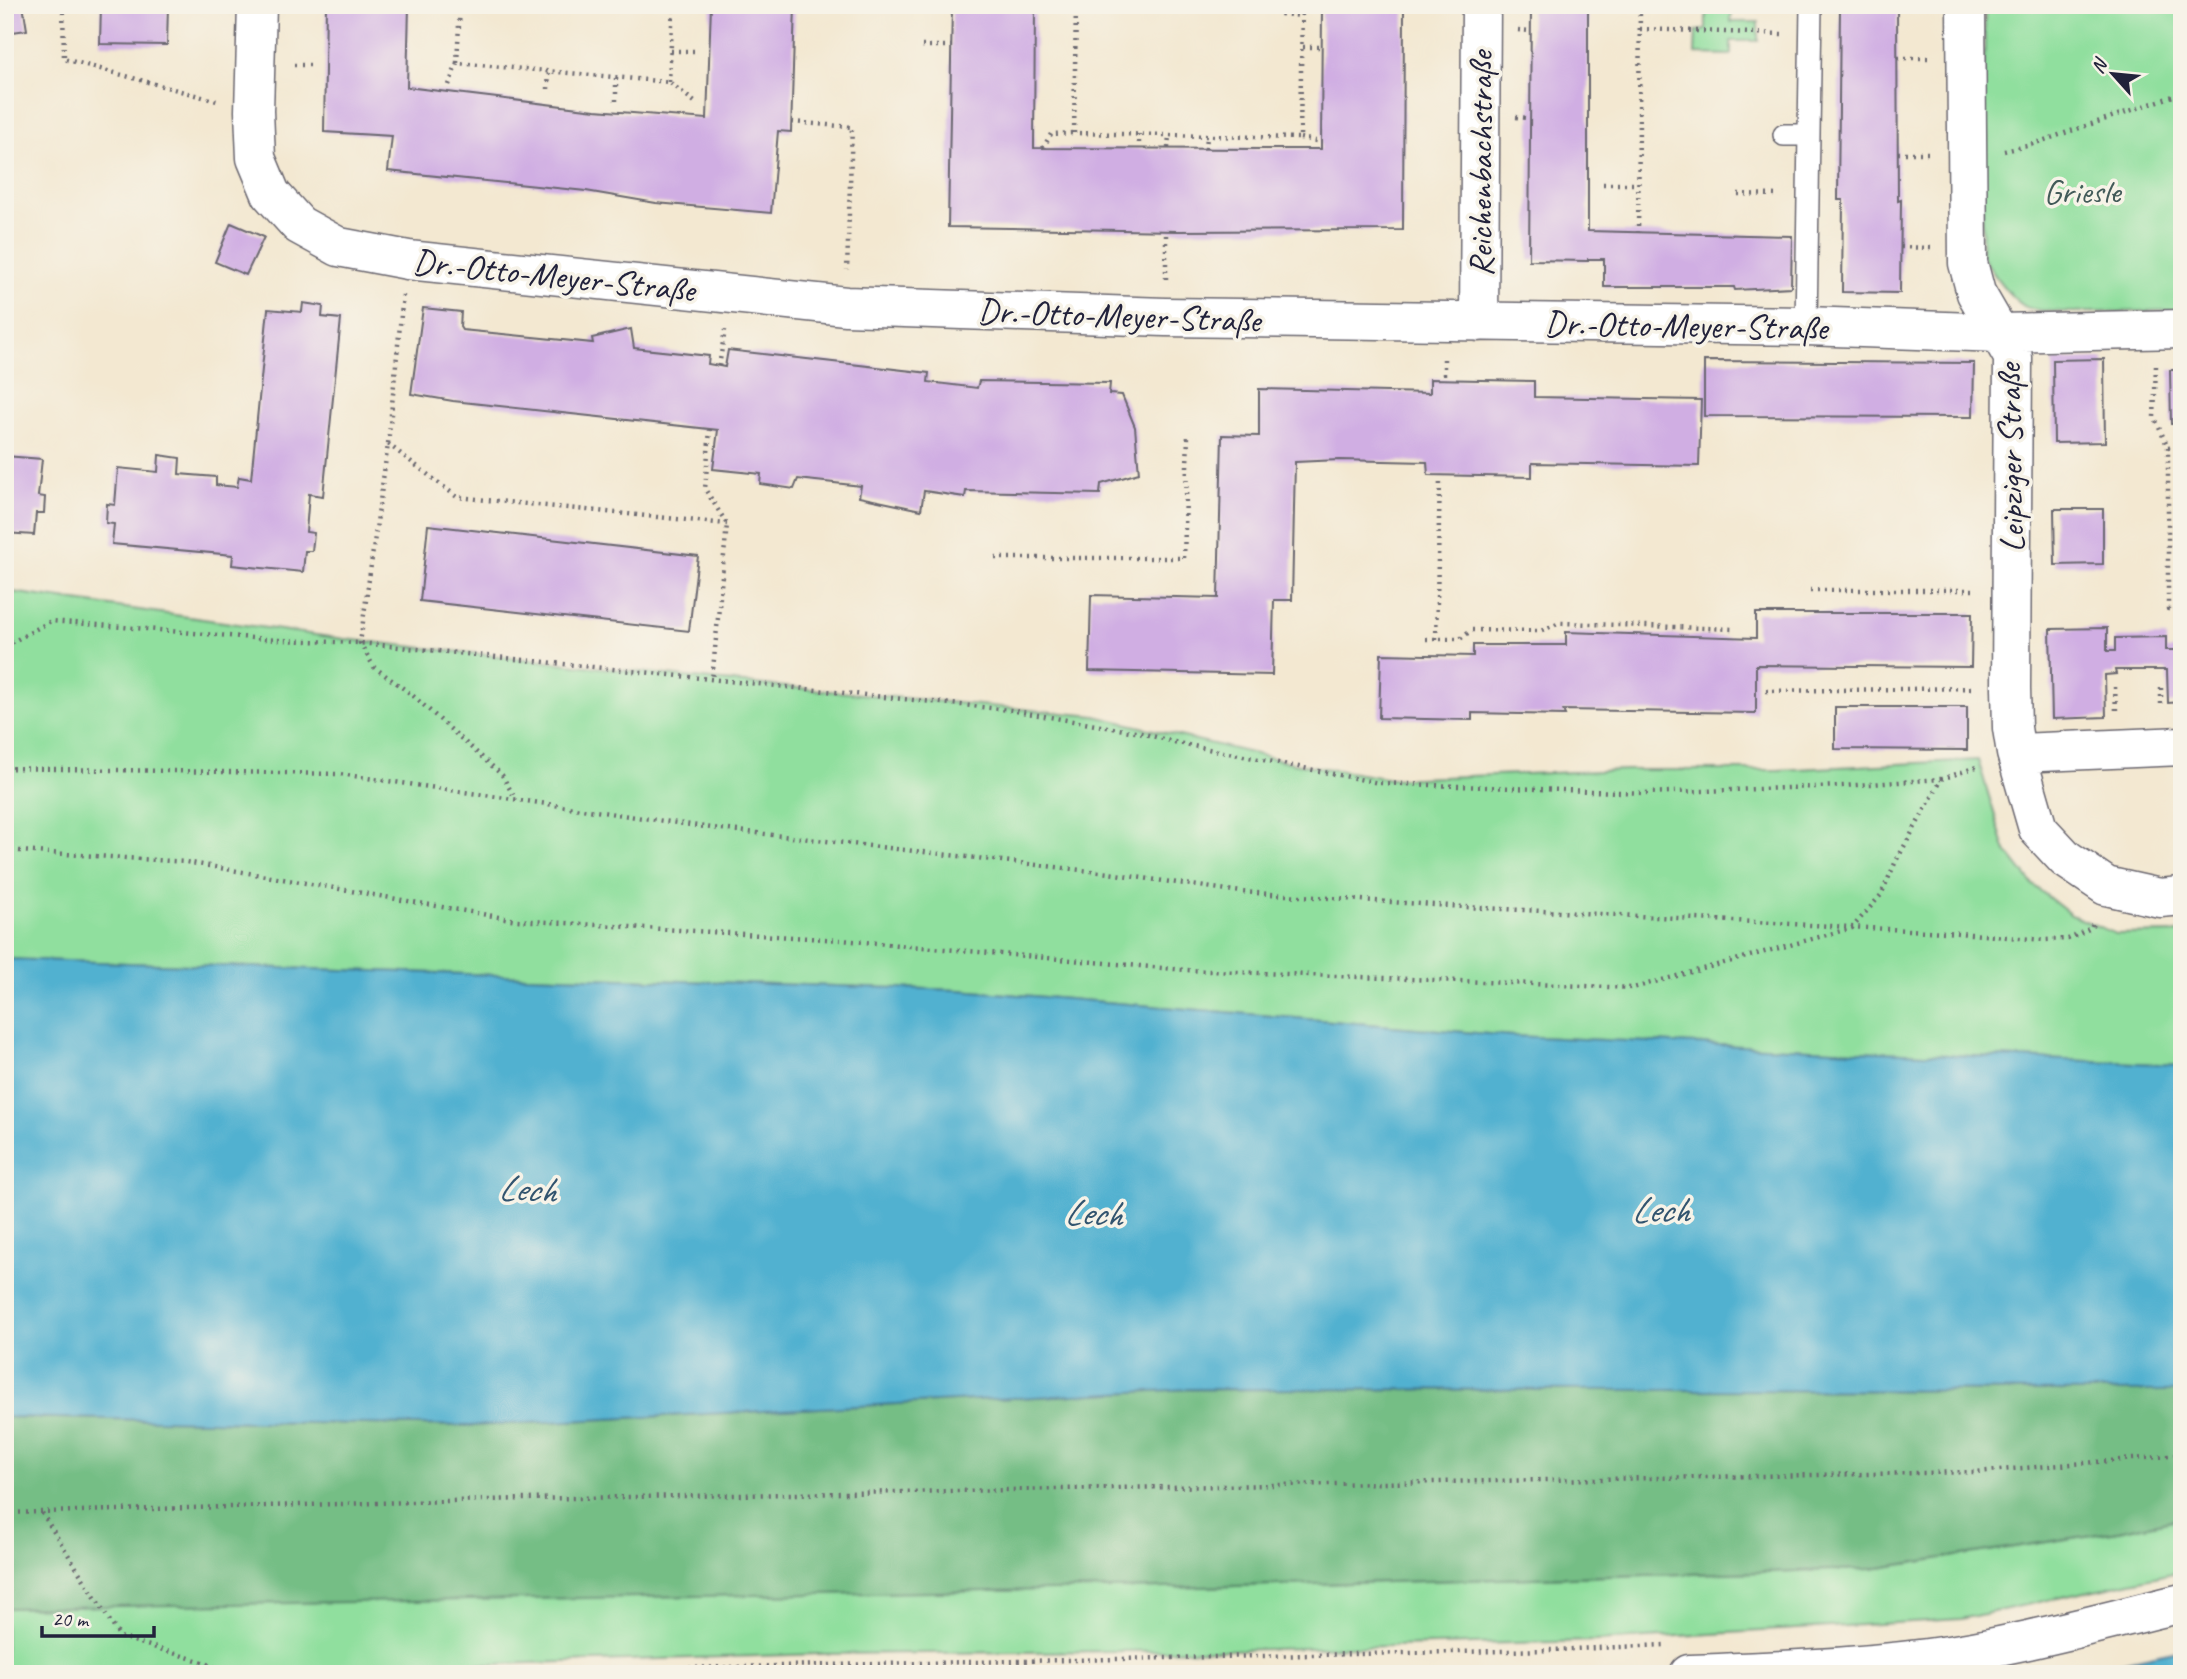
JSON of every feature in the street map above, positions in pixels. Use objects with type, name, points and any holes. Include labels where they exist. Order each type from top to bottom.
[{"type":"street","name":"Dr.-Otto-Meyer-Straße","points":[[257,5],[254,111],[256,158],[271,194],[299,225],[338,247],[408,260],[846,306],[1165,317],[1806,326],[2001,333],[2170,329]]},
{"type":"street","name":"Reichenbachstraße","points":[[1479,322],[1481,5]]},
{"type":"street","name":"Leipziger Straße","points":[[1966,5],[1968,263],[1976,293],[2013,357],[2011,688],[2012,728],[2017,753],[2038,829],[2066,859],[2106,886],[2160,898],[2182,896]]},
{"type":"street","points":[[2017,753],[2182,746]]},
{"type":"street","points":[[1682,1659],[1837,1668],[1930,1658],[2022,1641],[2182,1603]]},
{"type":"lane","points":[[1806,326],[1811,5]]},
{"type":"lane","points":[[1784,135],[1808,135]]},
{"type":"path","points":[[63,5],[64,59],[254,111]]},
{"type":"path","points":[[449,85],[457,63],[460,5]]},
{"type":"path","points":[[669,82],[673,5]]},
{"type":"path","points":[[1074,133],[1076,5]]},
{"type":"path","points":[[1262,5],[1281,14],[1302,16]]},
{"type":"path","points":[[1300,138],[1302,5]]},
{"type":"path","points":[[1637,233],[1640,5]]},
{"type":"path","points":[[1640,29],[1810,35]]},
{"type":"path","points":[[922,46],[951,46]]},
{"type":"path","points":[[1303,47],[1321,47]]},
{"type":"path","points":[[671,51],[698,51]]},
{"type":"path","points":[[457,63],[669,82],[696,103]]},
{"type":"path","points":[[548,89],[549,71]]},
{"type":"path","points":[[616,77],[616,101]]},
{"type":"path","points":[[1969,158],[2027,146],[2182,93]]},
{"type":"path","points":[[792,122],[852,127],[846,306]]},
{"type":"path","points":[[1639,131],[1648,132]]},
{"type":"path","points":[[1043,148],[1051,134],[1074,133],[1300,138],[1321,142]]},
{"type":"path","points":[[1139,134],[1139,148]]},
{"type":"path","points":[[1168,148],[1169,135]]},
{"type":"path","points":[[1206,149],[1207,136]]},
{"type":"path","points":[[1603,184],[1638,184]]},
{"type":"path","points":[[1738,194],[1807,195]]},
{"type":"path","points":[[1165,317],[1166,230]]},
{"type":"path","points":[[408,260],[388,444],[360,643],[373,667],[411,694],[502,775],[516,800]]},
{"type":"path","points":[[2170,329],[2154,417],[2168,446],[2168,609],[2182,608]]},
{"type":"path","points":[[710,429],[705,489],[727,524],[712,680]]},
{"type":"path","points":[[995,558],[1184,558],[1188,436]]},
{"type":"path","points":[[388,444],[457,497],[727,524]]},
{"type":"path","points":[[2168,446],[2182,446]]},
{"type":"path","points":[[1436,639],[1440,480]]},
{"type":"path","points":[[1810,590],[2012,589]]},
{"type":"path","points":[[5,646],[51,621],[277,640],[360,643],[1010,710],[1141,733],[1178,743],[1379,783],[1644,793],[1842,786],[1942,779],[2017,753]]},
{"type":"path","points":[[1426,639],[1460,639],[1472,630],[1540,631],[1560,623],[1734,629]]},
{"type":"path","points":[[1766,691],[2011,688]]},
{"type":"path","points":[[5,768],[340,774],[712,828],[1108,873],[1241,892],[1465,907],[1946,932],[2044,940],[2068,939],[2091,928],[2106,886]]},
{"type":"path","points":[[5,850],[186,862],[516,920],[841,940],[1186,970],[1633,988],[1852,928],[1881,895],[1942,779]]},
{"type":"path","points":[[5,1513],[524,1499],[1975,1472],[2182,1455]]},
{"type":"path","points":[[41,1512],[120,1637],[203,1662],[231,1674]]},
{"type":"path","points":[[395,1674],[1552,1650],[1682,1659]]},
{"type":"green space","points":[[1706,5],[1732,5],[1731,22],[1758,22],[1758,41],[1731,41],[1731,55],[1695,54],[1696,31],[1706,30]]},
{"type":"green space","name":"Griesle","points":[[1985,5],[2182,5],[2182,310],[2075,312],[2035,309],[2024,306],[2012,296],[1982,256]]},
{"type":"green space","points":[[5,591],[344,639],[712,680],[1095,716],[1293,763],[1391,779],[1626,770],[1777,770],[1978,760],[2005,849],[2033,885],[2071,915],[2116,934],[2182,933],[2182,1065],[1513,1036],[960,990],[5,959]]},
{"type":"green space","points":[[1190,1389],[2182,1391],[2182,1518],[2118,1531],[1872,1569],[1164,1588],[5,1608],[5,1417],[470,1426]]},
{"type":"green space","points":[[2182,1518],[2182,1571],[1961,1619],[1596,1641],[1229,1650],[821,1654],[338,1669],[326,1674],[232,1674],[201,1667],[199,1674],[5,1674],[5,1608],[1164,1588],[1872,1569],[2118,1531]]},
{"type":"water","name":"Lech","points":[[5,959],[960,990],[1513,1036],[2182,1065],[2182,1391],[1190,1389],[470,1426],[5,1417]]},
{"type":"water","points":[[2182,1649],[2182,1674],[2069,1674]]},
{"type":"building","points":[[5,5],[23,5],[27,30],[5,33]]},
{"type":"building","points":[[101,5],[168,5],[167,45],[100,44]]},
{"type":"building","points":[[326,5],[409,5],[407,87],[595,110],[707,119],[711,5],[795,5],[791,132],[778,131],[771,213],[656,203],[586,191],[388,171],[392,136],[324,132]]},
{"type":"building","points":[[952,5],[1035,5],[1034,148],[1321,149],[1322,5],[1404,5],[1403,230],[1177,231],[948,227]]},
{"type":"building","points":[[1531,5],[1588,5],[1588,231],[1792,236],[1791,287],[1735,290],[1734,287],[1604,287],[1604,259],[1529,260]]},
{"type":"building","points":[[1840,5],[1897,5],[1900,293],[1842,292],[1843,200],[1838,200]]},
{"type":"building","points":[[231,223],[264,237],[246,275],[215,262]]},
{"type":"building","points":[[303,303],[323,306],[322,317],[341,319],[323,496],[309,494],[306,532],[314,533],[312,551],[305,551],[303,572],[232,565],[233,555],[112,544],[114,524],[106,523],[107,504],[115,505],[118,468],[158,472],[159,455],[180,458],[179,474],[216,477],[216,485],[237,487],[239,477],[251,479],[268,309],[302,312]]},
{"type":"building","points":[[423,308],[461,312],[462,330],[593,343],[592,338],[631,329],[634,348],[709,356],[708,364],[725,367],[728,350],[929,373],[928,382],[977,388],[979,381],[1110,383],[1109,394],[1122,395],[1135,427],[1139,473],[1101,484],[1100,494],[966,491],[965,497],[924,491],[921,510],[859,497],[861,486],[798,479],[794,489],[760,484],[761,474],[713,469],[718,430],[411,394]]},
{"type":"building","points":[[2104,359],[2105,442],[2054,443],[2053,360]]},
{"type":"building","points":[[1704,361],[1974,363],[1973,417],[1704,416]]},
{"type":"building","points":[[2170,370],[2182,370],[2182,424],[2171,424]]},
{"type":"building","points":[[1430,379],[1534,381],[1534,397],[1701,400],[1699,466],[1532,463],[1532,477],[1428,475],[1427,462],[1295,462],[1292,600],[1274,600],[1272,675],[1089,671],[1091,595],[1218,598],[1222,435],[1259,436],[1259,389],[1430,393]]},
{"type":"building","points":[[5,456],[42,459],[38,496],[45,497],[44,513],[36,513],[34,535],[5,533]]},
{"type":"building","points":[[2054,509],[2103,509],[2103,564],[2055,565]]},
{"type":"building","points":[[428,525],[698,556],[689,631],[420,601]]},
{"type":"building","points":[[1756,613],[1972,613],[1971,667],[1756,665],[1756,713],[1563,710],[1565,715],[1472,713],[1472,720],[1379,718],[1381,654],[1473,656],[1473,645],[1566,645],[1566,632],[1756,638]]},
{"type":"building","points":[[2107,628],[2107,651],[2115,651],[2115,638],[2166,637],[2166,650],[2182,650],[2182,702],[2168,703],[2167,670],[2115,670],[2116,674],[2105,675],[2106,717],[2052,719],[2050,629]]},
{"type":"building","points":[[1835,707],[1967,707],[1967,750],[1835,749]]}]
